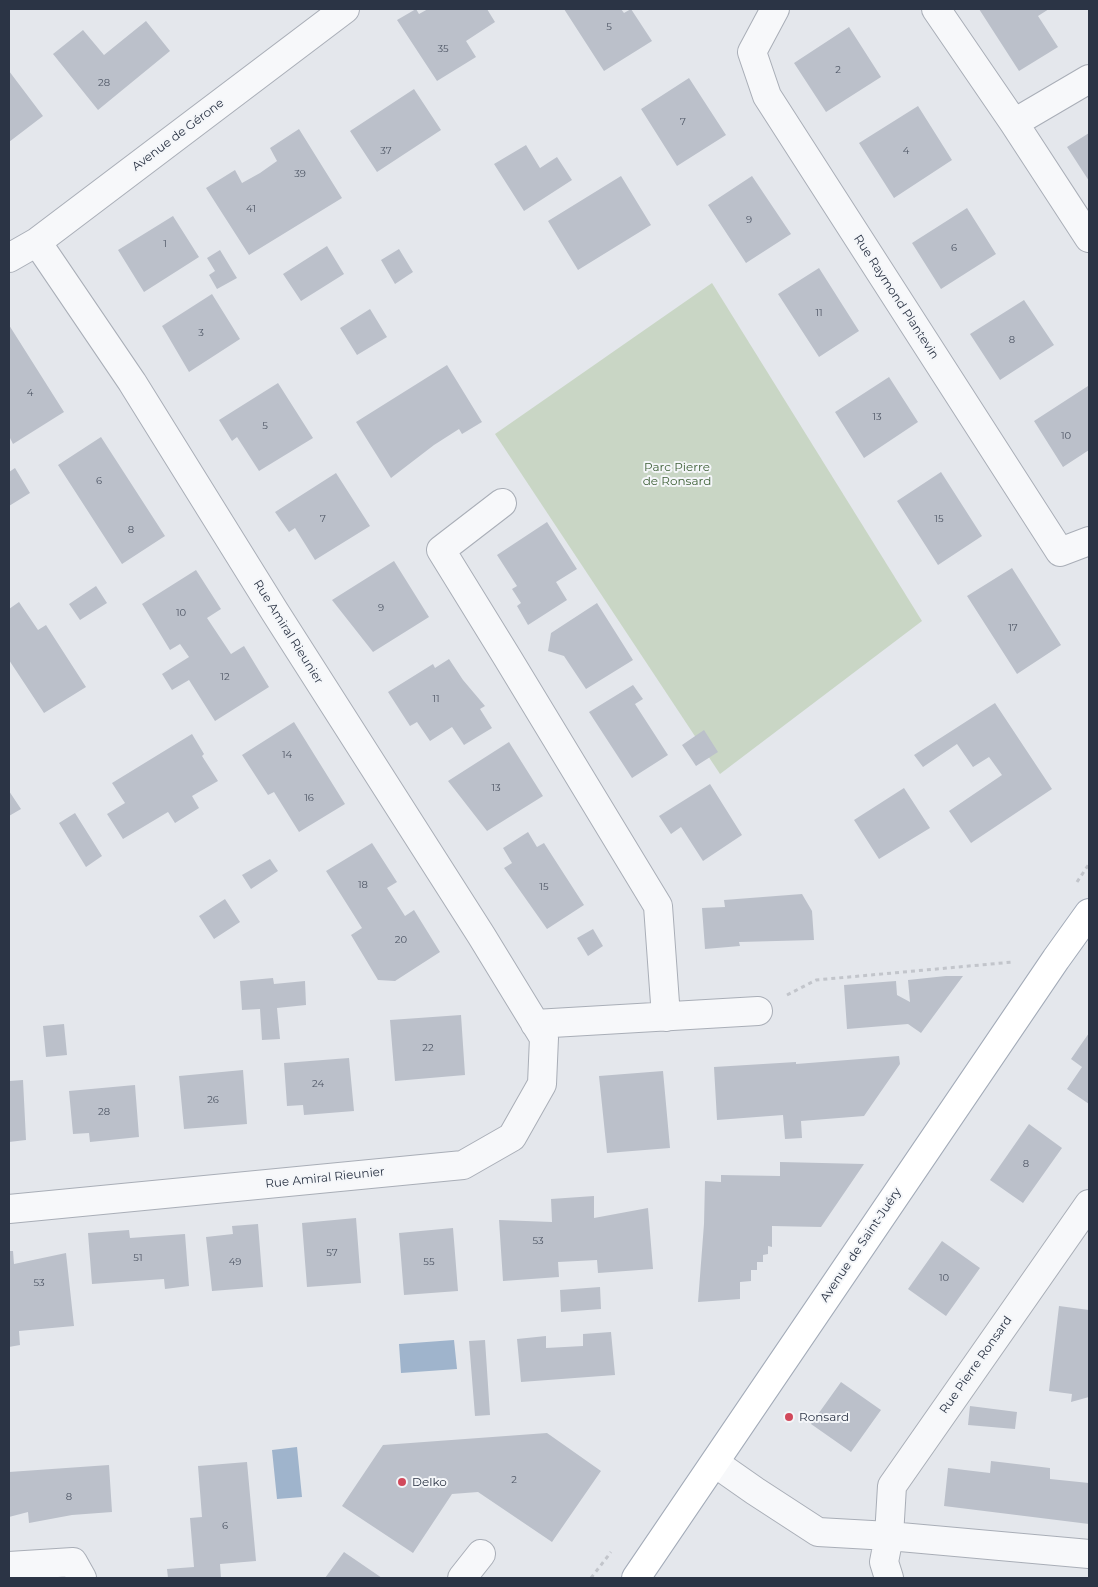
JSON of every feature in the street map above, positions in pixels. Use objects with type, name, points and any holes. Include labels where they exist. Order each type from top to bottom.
[{"type":"main road","name":"Avenue de Saint-Juéry","points":[[636,1578],[1089,912]]},
{"type":"street","name":"Avenue de Gérone","points":[[9,258],[37,242],[345,9]]},
{"type":"street","name":"Rue Raymond Plantevin","points":[[774,9],[752,52],[766,96],[1060,552],[1089,541]]},
{"type":"street","points":[[936,9],[1014,122],[1089,238]]},
{"type":"street","points":[[1014,122],[1089,79]]},
{"type":"street","name":"Rue Amiral Rieunier","points":[[9,1209],[463,1165],[512,1136],[542,1084],[544,1038],[132,382],[37,242]]},
{"type":"street","points":[[502,503],[441,550],[658,906],[666,1016]]},
{"type":"street","points":[[535,1024],[758,1011]]},
{"type":"street","name":"Rue Pierre Ronsard","points":[[889,1578],[884,1562],[889,1536],[892,1486],[1089,1204]]},
{"type":"street","points":[[715,1463],[755,1492],[818,1532],[889,1536],[1089,1554]]},
{"type":"street","points":[[462,1578],[481,1554]]},
{"type":"street","points":[[9,1566],[73,1562],[82,1578]]},
{"type":"path","points":[[758,1011],[816,980],[1056,958]]},
{"type":"green space","name":"Parc Pierre de Ronsard","points":[[712,283],[922,621],[720,774],[495,434]]},
{"type":"water","points":[[454,1340],[457,1369],[401,1373],[399,1344]]},
{"type":"water","points":[[297,1447],[302,1497],[277,1499],[272,1450]]},
{"type":"building","points":[[416,9],[419,14],[428,9],[487,9],[495,22],[466,41],[476,57],[437,81],[397,20]]},
{"type":"building","points":[[564,9],[621,9],[624,13],[631,9],[652,41],[604,71]]},
{"type":"building","points":[[979,9],[1049,9],[1038,16],[1058,47],[1019,71]]},
{"type":"building","points":[[146,21],[170,51],[98,110],[53,54],[83,30],[104,55]]},
{"type":"building","points":[[849,27],[881,77],[826,112],[794,63]]},
{"type":"building","points":[[9,71],[43,116],[9,142]]},
{"type":"building","points":[[689,78],[726,135],[677,166],[641,109]]},
{"type":"building","points":[[414,89],[441,130],[377,172],[350,131]]},
{"type":"building","points":[[918,106],[952,160],[894,198],[859,143]]},
{"type":"building","points":[[299,129],[342,198],[249,255],[206,188],[235,170],[242,183],[260,173],[277,161],[270,148]]},
{"type":"building","points":[[1089,133],[1089,181],[1067,147]]},
{"type":"building","points":[[526,145],[540,168],[557,157],[572,180],[524,211],[494,164]]},
{"type":"building","points":[[621,176],[651,225],[578,270],[548,221]]},
{"type":"building","points":[[752,176],[791,234],[746,263],[708,205]]},
{"type":"building","points":[[967,208],[996,254],[941,289],[912,243]]},
{"type":"building","points":[[173,216],[199,257],[144,292],[118,250]]},
{"type":"building","points":[[327,246],[344,274],[301,301],[283,274]]},
{"type":"building","points":[[399,249],[413,272],[395,284],[381,260]]},
{"type":"building","points":[[220,250],[237,278],[217,289],[209,275],[215,271],[207,258]]},
{"type":"building","points":[[819,268],[859,331],[819,357],[778,294]]},
{"type":"building","points":[[212,294],[240,339],[189,372],[162,326]]},
{"type":"building","points":[[1024,300],[1054,345],[1000,380],[970,334]]},
{"type":"building","points":[[370,309],[387,337],[357,355],[340,328]]},
{"type":"building","points":[[9,325],[64,412],[13,444],[9,436]]},
{"type":"building","points":[[447,365],[482,422],[462,434],[459,429],[434,445],[391,478],[356,422]]},
{"type":"building","points":[[889,377],[918,422],[864,458],[835,412]]},
{"type":"building","points":[[278,383],[313,438],[259,471],[237,437],[232,441],[219,420]]},
{"type":"building","points":[[1088,386],[1089,450],[1063,467],[1034,421]]},
{"type":"building","points":[[101,437],[165,536],[122,564],[58,465]]},
{"type":"building","points":[[15,468],[30,493],[9,506],[9,472]]},
{"type":"building","points":[[941,472],[982,536],[938,565],[897,501]]},
{"type":"building","points":[[336,473],[370,526],[315,560],[295,528],[289,532],[275,512]]},
{"type":"building","points":[[547,522],[577,569],[556,582],[567,600],[528,625],[517,606],[521,603],[512,589],[517,586],[497,555]]},
{"type":"building","points":[[394,561],[429,617],[373,652],[332,600]]},
{"type":"building","points":[[1012,568],[1061,645],[1017,674],[967,596]]},
{"type":"building","points":[[196,570],[221,609],[207,618],[231,654],[244,646],[269,687],[215,721],[189,680],[172,690],[162,674],[189,657],[180,644],[170,650],[142,604]]},
{"type":"building","points":[[96,586],[107,603],[80,620],[69,604]]},
{"type":"building","points":[[19,602],[38,630],[46,625],[86,687],[44,713],[9,660],[9,609]]},
{"type":"building","points":[[597,603],[633,660],[586,689],[564,656],[548,651],[551,633]]},
{"type":"building","points":[[449,659],[463,680],[485,706],[480,709],[492,728],[464,745],[452,727],[430,741],[417,722],[410,726],[388,692],[433,664],[435,668]]},
{"type":"building","points":[[633,685],[643,699],[635,704],[668,755],[632,778],[589,712]]},
{"type":"building","points":[[995,703],[1052,789],[971,843],[949,811],[1002,775],[989,757],[973,767],[957,744],[923,767],[914,755]]},
{"type":"building","points":[[294,722],[345,804],[299,832],[274,792],[268,795],[242,755]]},
{"type":"building","points":[[704,730],[718,752],[696,766],[682,745]]},
{"type":"building","points":[[192,734],[204,754],[202,756],[218,781],[192,796],[199,808],[175,823],[168,812],[123,839],[107,814],[125,803],[112,783]]},
{"type":"building","points":[[509,742],[543,796],[487,831],[448,781]]},
{"type":"building","points":[[710,784],[742,835],[703,861],[681,827],[671,834],[659,816]]},
{"type":"building","points":[[904,788],[930,828],[879,859],[854,820]]},
{"type":"building","points":[[9,791],[21,809],[9,816]]},
{"type":"building","points":[[75,813],[102,856],[86,867],[59,823]]},
{"type":"building","points":[[528,832],[537,847],[544,843],[584,905],[547,929],[504,868],[512,863],[503,848]]},
{"type":"building","points":[[372,843],[397,882],[387,888],[405,916],[414,910],[440,952],[395,981],[378,980],[351,935],[362,928],[326,871]]},
{"type":"building","points":[[270,859],[278,871],[251,889],[242,875]]},
{"type":"building","points":[[802,894],[812,911],[814,940],[739,942],[740,946],[705,949],[702,908],[725,907],[724,900]]},
{"type":"building","points":[[225,899],[240,922],[214,939],[199,916]]},
{"type":"building","points":[[593,929],[603,946],[588,956],[577,938]]},
{"type":"building","points":[[963,976],[921,1033],[908,1024],[847,1029],[844,985],[896,981],[897,995],[910,1002],[908,980]]},
{"type":"building","points":[[273,978],[274,984],[305,981],[306,1005],[277,1008],[280,1039],[262,1040],[260,1009],[242,1010],[240,981]]},
{"type":"building","points":[[461,1015],[465,1075],[395,1081],[390,1020]]},
{"type":"building","points":[[64,1024],[67,1055],[46,1057],[43,1026]]},
{"type":"building","points":[[1089,1033],[1089,1104],[1067,1089],[1082,1067],[1071,1059]]},
{"type":"building","points":[[899,1056],[900,1064],[864,1116],[801,1121],[802,1138],[785,1139],[783,1115],[717,1120],[714,1067],[796,1062],[796,1064]]},
{"type":"building","points":[[349,1058],[354,1111],[304,1115],[303,1105],[287,1106],[284,1063]]},
{"type":"building","points":[[243,1070],[247,1124],[184,1129],[179,1076]]},
{"type":"building","points":[[663,1071],[670,1148],[607,1153],[599,1076]]},
{"type":"building","points":[[23,1080],[26,1140],[9,1142],[9,1081]]},
{"type":"building","points":[[135,1085],[139,1137],[90,1142],[89,1133],[73,1134],[69,1091]]},
{"type":"building","points":[[1029,1124],[1062,1148],[1023,1203],[990,1180]]},
{"type":"building","points":[[780,1162],[864,1164],[821,1227],[772,1226],[772,1247],[768,1246],[768,1254],[763,1255],[763,1262],[757,1262],[757,1270],[751,1270],[751,1281],[740,1282],[740,1299],[698,1302],[705,1181],[721,1182],[721,1175],[780,1176]]},
{"type":"building","points":[[594,1196],[594,1218],[648,1208],[653,1269],[598,1273],[597,1260],[558,1262],[559,1277],[503,1281],[499,1220],[552,1222],[551,1199]]},
{"type":"building","points":[[356,1218],[361,1283],[307,1287],[302,1223]]},
{"type":"building","points":[[258,1224],[263,1287],[212,1291],[206,1237],[233,1234],[232,1226]]},
{"type":"building","points":[[453,1228],[458,1291],[404,1295],[399,1233]]},
{"type":"building","points":[[129,1230],[130,1238],[185,1234],[189,1286],[165,1289],[164,1279],[92,1284],[88,1233]]},
{"type":"building","points":[[942,1241],[980,1268],[946,1316],[908,1289]]},
{"type":"building","points":[[9,1251],[13,1251],[14,1264],[66,1253],[74,1326],[19,1331],[20,1345],[9,1347]]},
{"type":"building","points":[[600,1287],[601,1309],[561,1312],[560,1290]]},
{"type":"building","points":[[1059,1306],[1089,1310],[1089,1397],[1071,1402],[1072,1394],[1049,1391]]},
{"type":"building","points":[[611,1332],[615,1375],[521,1382],[517,1339],[546,1336],[546,1348],[583,1346],[583,1334]]},
{"type":"building","points":[[485,1340],[490,1415],[475,1416],[469,1341]]},
{"type":"building","points":[[841,1382],[881,1410],[851,1452],[811,1424]]},
{"type":"building","points":[[970,1406],[1017,1412],[1015,1429],[968,1425]]},
{"type":"building","points":[[547,1433],[601,1471],[552,1542],[478,1492],[452,1494],[413,1553],[342,1506],[383,1445]]},
{"type":"building","points":[[991,1461],[1050,1468],[1050,1479],[1089,1483],[1089,1524],[944,1506],[948,1468],[990,1473]]},
{"type":"building","points":[[247,1462],[256,1561],[220,1564],[221,1578],[168,1578],[167,1569],[194,1567],[190,1518],[202,1517],[198,1466]]},
{"type":"building","points":[[109,1465],[112,1512],[72,1515],[29,1523],[28,1512],[9,1517],[9,1472]]},
{"type":"building","points":[[344,1552],[382,1578],[325,1578]]},
{"type":"place","name":"Ronsard","points":[[789,1417]]},
{"type":"place","name":"Delko","points":[[402,1482]]}]
